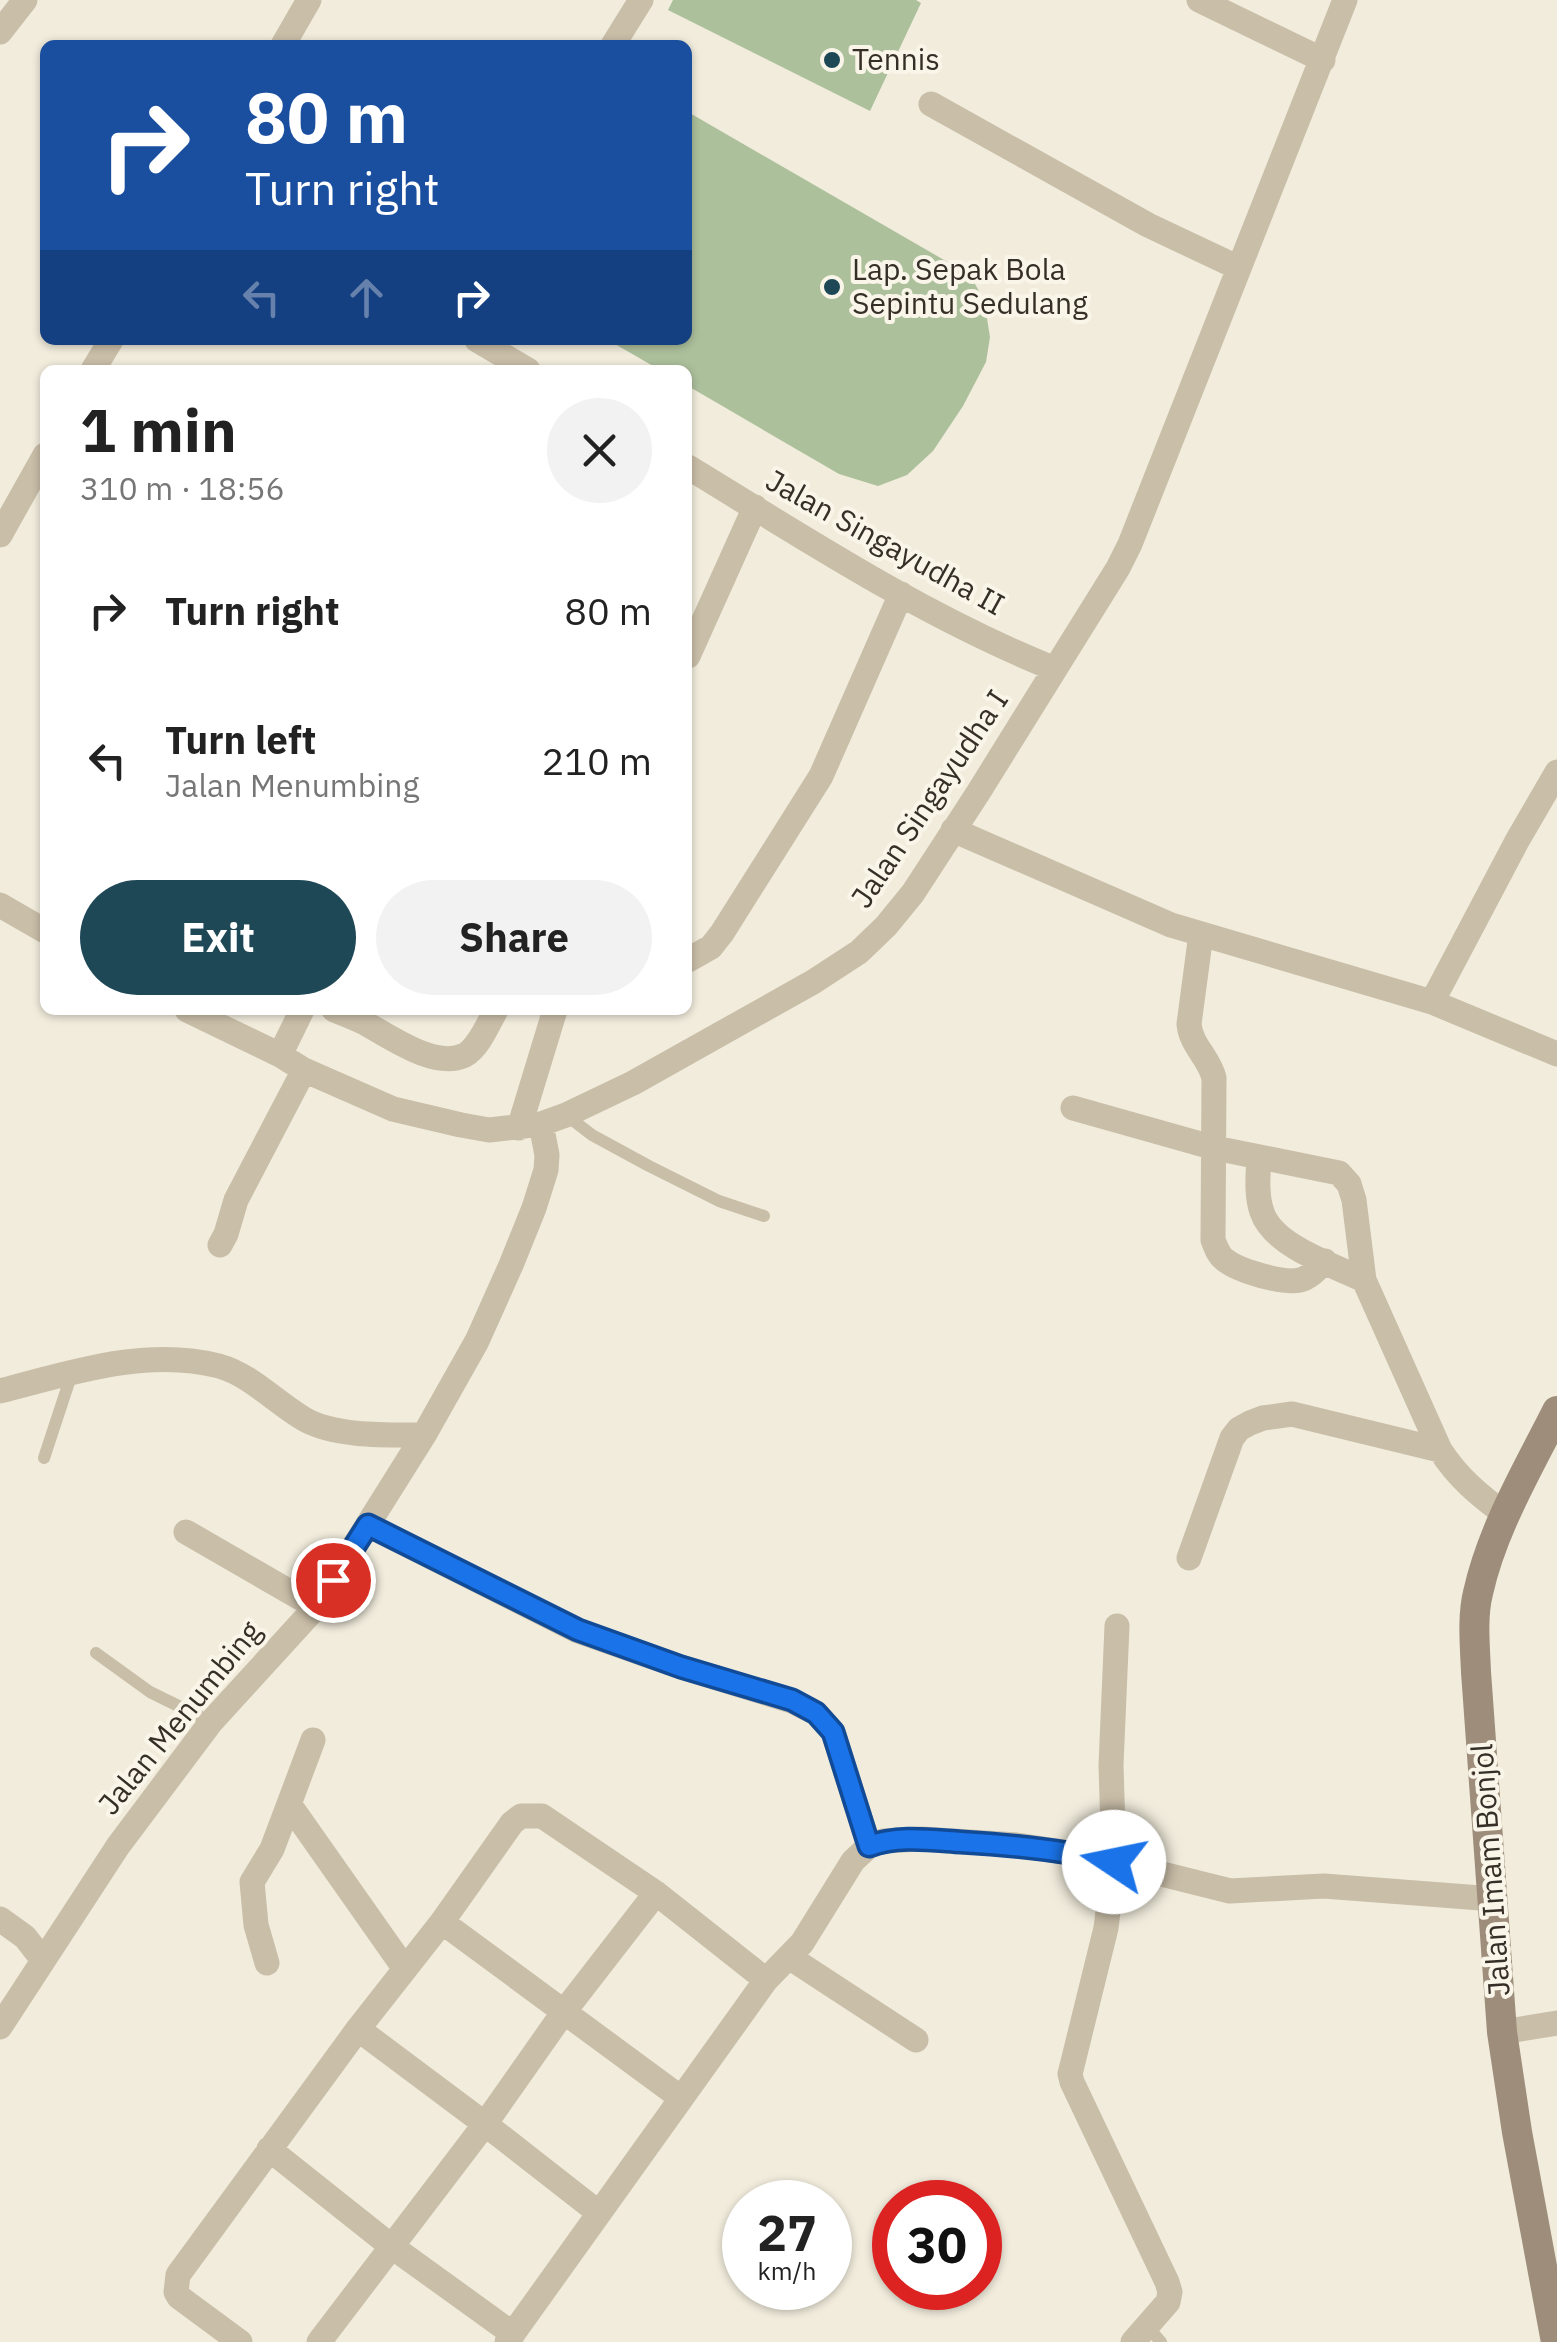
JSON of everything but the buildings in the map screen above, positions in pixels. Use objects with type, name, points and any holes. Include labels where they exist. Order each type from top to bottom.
[{"type":"main road","name":"Jalan Imam Bonjol","points":[[1554,1426],[1506,1515],[1476,1596],[1476,1672],[1502,2032],[1516,2132],[1555,2331]]},
{"type":"street","points":[[0,32],[25,0]]},
{"type":"street","points":[[286,40],[309,0]]},
{"type":"street","points":[[616,40],[641,0]]},
{"type":"street","points":[[1199,0],[1323,60]]},
{"type":"street","name":"Jalan Singayudha I","points":[[197,1015],[304,1070],[393,1109],[489,1130],[530,1126],[566,1115],[634,1083],[859,952],[913,893],[1130,544],[1345,0]]},
{"type":"street","points":[[930,104],[1148,226],[1239,268]]},
{"type":"street","points":[[486,345],[520,365]]},
{"type":"street","points":[[0,535],[40,464]]},
{"type":"street","name":"Jalan Singayudha II","points":[[692,469],[901,594],[1055,669]]},
{"type":"street","points":[[692,647],[755,508]]},
{"type":"street","points":[[692,958],[711,948],[722,933],[821,776],[901,594]]},
{"type":"street","points":[[1432,1002],[1516,841],[1557,772]]},
{"type":"street","points":[[953,830],[1172,925],[1432,1002],[1557,1054]]},
{"type":"street","points":[[0,905],[40,928]]},
{"type":"street","points":[[1201,934],[1190,1036],[1211,1063],[1214,1078],[1213,1240],[1217,1252],[1225,1260],[1256,1274],[1298,1281],[1310,1276],[1325,1261]]},
{"type":"street","points":[[280,1055],[300,1015]]},
{"type":"street","points":[[347,1015],[439,1058],[463,1056],[474,1047],[493,1015]]},
{"type":"street","points":[[530,1126],[555,1015]]},
{"type":"street","points":[[220,1245],[236,1200],[304,1070]]},
{"type":"street","points":[[1073,1108],[1215,1148],[1339,1173],[1349,1184],[1354,1200],[1364,1280],[1440,1450],[1469,1487],[1506,1515]]},
{"type":"street","name":"Jalan Menumbing","points":[[0,2027],[118,1846],[211,1722],[316,1607],[424,1436],[477,1341],[534,1208],[547,1155],[530,1126]]},
{"type":"street","points":[[1259,1157],[1262,1212],[1274,1234],[1294,1248],[1364,1280]]},
{"type":"street","points":[[0,1391],[140,1360],[178,1360],[221,1366],[246,1378],[308,1422],[346,1432],[424,1436]]},
{"type":"street","points":[[1189,1558],[1232,1438],[1250,1422],[1292,1414],[1440,1450]]},
{"type":"street","points":[[368,1525],[578,1630],[681,1667],[792,1700],[816,1713],[833,1732],[869,1846]]},
{"type":"street","points":[[186,1532],[316,1607]]},
{"type":"street","points":[[1117,1626],[1112,1764],[1114,1862],[1106,1928],[1070,2074],[1167,2282],[1168,2302],[1147,2337]]},
{"type":"street","points":[[266,1963],[256,1925],[252,1882],[272,1849],[313,1740]]},
{"type":"street","points":[[290,1804],[405,1969]]},
{"type":"street","points":[[240,2342],[179,2297],[178,2275],[358,2028],[442,1922],[512,1823],[522,1816],[542,1816],[656,1894],[766,1980]]},
{"type":"street","points":[[269,2149],[510,2338],[766,1980],[802,1943],[853,1861],[869,1846],[883,1841],[922,1839],[1017,1845],[1090,1856],[1230,1891],[1324,1886],[1494,1899]]},
{"type":"street","points":[[319,2342],[656,1894]]},
{"type":"street","points":[[0,1919],[25,1937],[43,1960]]},
{"type":"street","points":[[442,1922],[681,2098]]},
{"type":"street","points":[[788,1957],[916,2040]]},
{"type":"street","points":[[1502,2032],[1557,2023]]},
{"type":"street","points":[[358,2028],[599,2213]]},
{"type":"lane","points":[[566,1115],[592,1135],[649,1166],[718,1201],[764,1216]]},
{"type":"lane","points":[[44,1458],[72,1373]]},
{"type":"lane","points":[[96,1652],[150,1692],[211,1722]]},
{"type":"green space","name":"Tennis","points":[[673,0],[921,3],[870,111],[668,10]]},
{"type":"green space","name":"Lap. Sepak Bola Sepintu Sedulang","points":[[692,114],[970,275],[984,300],[990,337],[986,362],[933,451],[907,475],[878,486],[839,474],[692,388],[692,365],[651,365],[617,345],[692,345]]},
{"type":"place","name":"Tennis","points":[[832,60]]},
{"type":"place","name":"Lap. Sepak Bola Sepintu Sedulang","points":[[832,287]]},
{"type":"route","points":[[333,1580],[368,1525],[578,1630],[681,1667],[792,1700],[816,1713],[833,1732],[869,1846],[883,1841],[922,1839],[1017,1845],[1114,1862]]}]
